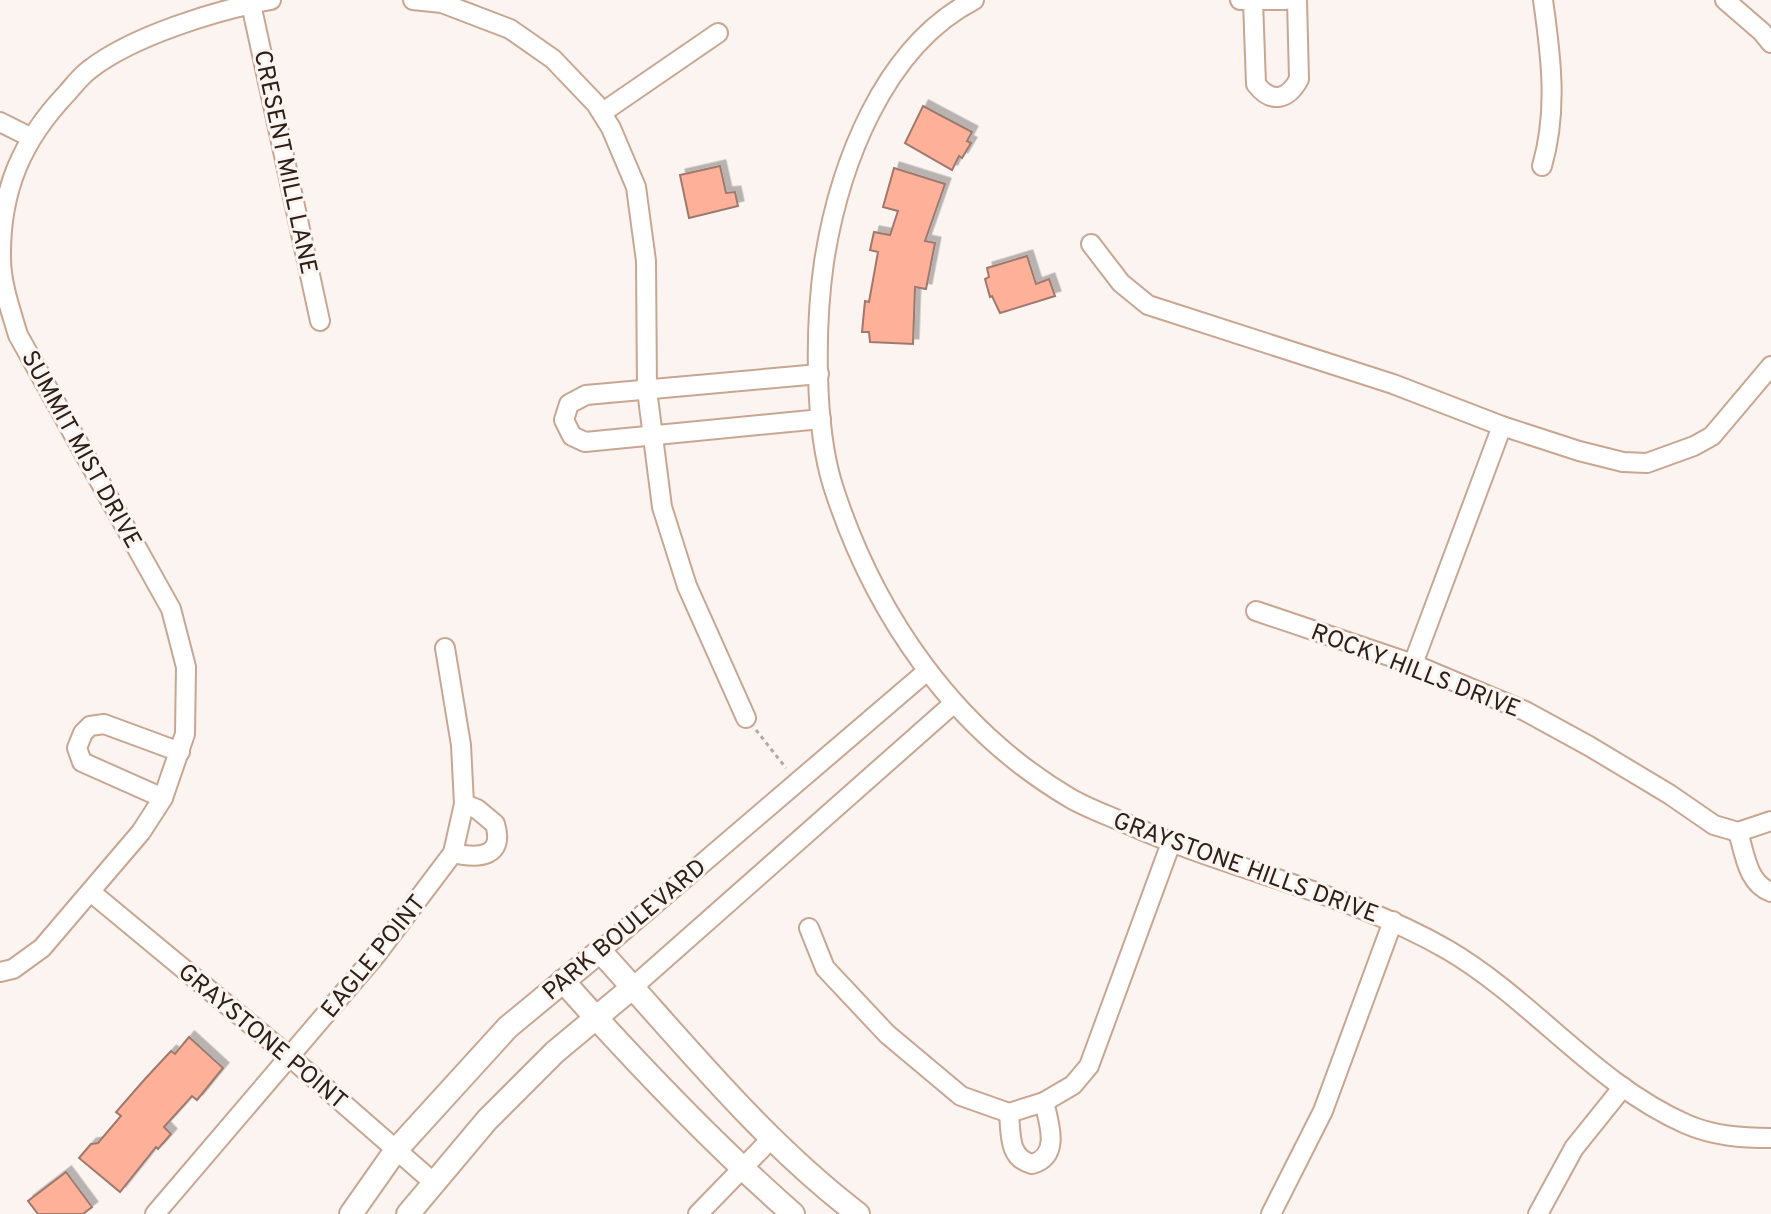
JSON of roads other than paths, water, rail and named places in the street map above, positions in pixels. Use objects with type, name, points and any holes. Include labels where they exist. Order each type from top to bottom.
[{"type":"street","name":"SUMMIT MIST DRIVE","points":[[0,972],[13,969],[42,948],[92,893],[141,832],[163,798],[185,734],[186,667],[171,609],[18,335],[7,301],[1,258],[7,172],[51,109],[88,71],[115,53],[189,21],[271,0]]},
{"type":"street","points":[[413,0],[442,3],[510,29],[553,59],[603,112],[636,187],[646,261],[647,390],[662,507],[687,586],[746,718]]},
{"type":"street","name":"GRAYSTONE HILLS DRIVE","points":[[974,0],[957,9],[926,35],[896,68],[877,100],[837,197],[819,298],[821,419],[832,483],[871,584],[926,672],[953,704],[1011,757],[1070,798],[1171,843],[1393,921],[1448,950],[1496,981],[1649,1105],[1689,1126],[1721,1135],[1771,1138]]},
{"type":"street","points":[[1240,0],[1286,0]]},
{"type":"street","points":[[1253,1],[1256,84],[1263,93],[1284,98],[1299,79],[1297,0]]},
{"type":"street","points":[[1542,166],[1553,115],[1543,0]]},
{"type":"street","points":[[1725,0],[1771,43]]},
{"type":"street","name":"CRESENT MILL LANE","points":[[251,4],[320,321]]},
{"type":"street","points":[[603,112],[718,33]]},
{"type":"street","points":[[0,122],[30,137]]},
{"type":"street","points":[[1091,244],[1121,283],[1148,305],[1393,384],[1502,426],[1623,462],[1647,463],[1712,436],[1770,369]]},
{"type":"street","points":[[0,342],[18,335]]},
{"type":"street","points":[[819,374],[586,395],[569,404],[564,420],[572,436],[585,442],[821,419]]},
{"type":"street","points":[[1413,664],[1502,426]]},
{"type":"street","name":"ROCKY HILLS DRIVE","points":[[1256,611],[1413,664],[1525,711],[1616,762],[1714,825],[1738,832]]},
{"type":"street","name":"EAGLE POINT","points":[[155,1214],[376,955],[453,853],[464,804],[461,745],[445,648]]},
{"type":"street","name":"PARK BOULEVARD","points":[[351,1214],[396,1150],[508,1027],[926,672]]},
{"type":"street","name":"PARK BOULEVARD","points":[[408,1214],[487,1120],[555,1052],[633,987],[953,704]]},
{"type":"street","points":[[163,798],[82,762],[77,748],[83,733],[90,726],[104,724],[180,752]]},
{"type":"street","points":[[453,853],[483,855],[498,843],[495,824],[477,809],[464,804]]},
{"type":"street","points":[[1771,821],[1738,832],[1751,876],[1758,885],[1771,892]]},
{"type":"street","points":[[809,928],[825,968],[887,1034],[961,1096],[1009,1113],[1044,1102],[1073,1085],[1089,1066],[1171,843]]},
{"type":"street","name":"GRAYSTONE POINT","points":[[92,893],[290,1057],[433,1182]]},
{"type":"street","points":[[1271,1214],[1323,1111],[1393,921]]},
{"type":"street","points":[[600,951],[732,1099],[822,1187],[858,1214]]},
{"type":"street","points":[[563,981],[741,1168],[793,1214]]},
{"type":"street","points":[[1538,1214],[1574,1148],[1623,1087]]},
{"type":"street","points":[[1009,1113],[1013,1149],[1017,1157],[1032,1164],[1040,1162],[1051,1146],[1051,1130],[1044,1102]]},
{"type":"street","points":[[698,1214],[772,1138]]}]
